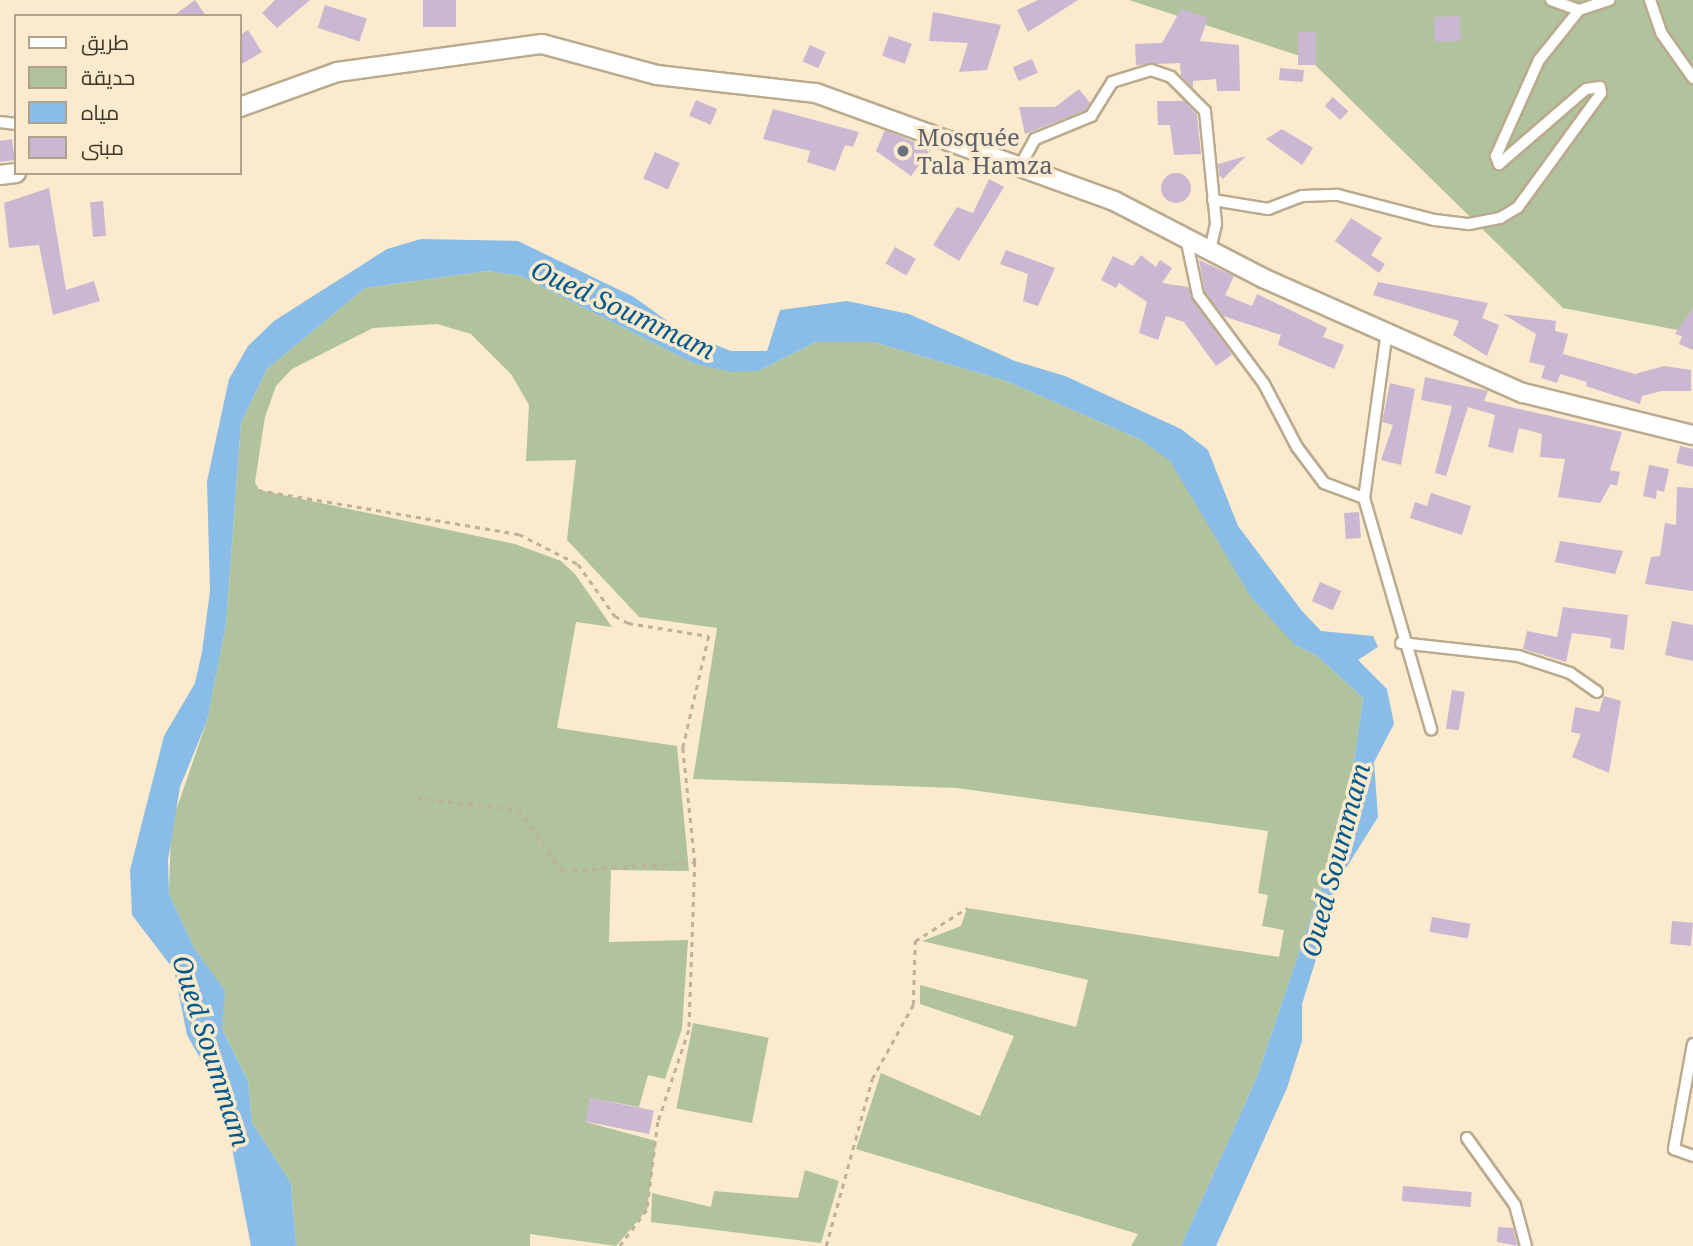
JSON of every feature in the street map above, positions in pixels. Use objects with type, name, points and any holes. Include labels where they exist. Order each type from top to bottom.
[{"type":"main road","points":[[242,106],[337,72],[542,44],[657,75],[816,93],[1020,166],[1186,238],[1523,393],[1693,435]]},
{"type":"street","points":[[1551,0],[1579,10]]},
{"type":"street","points":[[1213,200],[1268,209],[1302,196],[1338,195],[1435,220],[1469,224],[1500,218],[1518,206],[1601,93],[1600,87],[1586,89],[1507,160],[1495,162],[1539,60],[1579,10],[1609,0]]},
{"type":"street","points":[[1650,0],[1662,34],[1693,79]]},
{"type":"street","points":[[1020,166],[1035,139],[1091,116],[1112,82],[1151,70],[1191,92],[1205,111],[1213,200],[1210,250]]},
{"type":"street","points":[[1186,238],[1198,295],[1264,384],[1297,447],[1324,483],[1364,498]]},
{"type":"street","points":[[1387,331],[1364,498],[1401,643],[1431,729]]},
{"type":"street","points":[[1401,643],[1518,656],[1570,673],[1597,692]]},
{"type":"street","points":[[1693,1044],[1674,1149],[1693,1156]]},
{"type":"street","points":[[1467,1138],[1515,1205],[1526,1246]]},
{"type":"path","points":[[258,490],[519,534],[578,564],[628,623],[709,636],[683,748],[695,862],[689,1030],[658,1122],[647,1210],[620,1246]]},
{"type":"path","points":[[418,798],[519,810],[562,872],[695,862]]},
{"type":"path","points":[[826,1246],[872,1079],[913,1005],[915,941],[967,908]]},
{"type":"green space","points":[[1129,0],[1693,0],[1693,333],[1563,308],[1309,59]]},
{"type":"green space","points":[[487,271],[521,276],[693,363],[758,371],[816,342],[873,342],[1006,381],[1141,440],[1170,460],[1295,645],[1316,655],[1363,698],[1347,811],[1256,1079],[1181,1246],[1131,1246],[1138,1234],[856,1149],[881,1073],[980,1116],[1014,1036],[920,1004],[920,985],[1076,1027],[1088,980],[922,941],[961,926],[967,908],[1279,957],[1284,930],[1262,926],[1268,895],[1258,893],[1268,831],[957,788],[693,779],[717,628],[639,617],[567,540],[576,460],[526,461],[529,405],[511,374],[471,334],[437,324],[373,328],[292,369],[276,386],[265,417],[255,482],[259,490],[515,544],[561,561],[575,574],[612,627],[576,622],[557,728],[677,746],[689,871],[611,870],[609,942],[688,940],[682,1029],[665,1079],[648,1075],[639,1107],[590,1098],[586,1122],[656,1141],[647,1210],[616,1246],[530,1234],[530,1246],[296,1246],[291,1183],[252,1123],[248,1081],[222,1029],[224,991],[194,948],[169,894],[171,825],[207,721],[226,625],[241,423],[267,369],[365,288]]},
{"type":"green space","points":[[693,1023],[769,1038],[752,1123],[676,1108]]},
{"type":"green space","points":[[805,1170],[839,1181],[821,1243],[651,1222],[652,1193],[711,1207],[714,1191],[798,1198]]},
{"type":"water","name":"Oued Soummam","points":[[421,239],[518,241],[634,297],[681,331],[731,351],[767,351],[780,310],[847,301],[909,314],[1015,361],[1065,376],[1181,429],[1208,450],[1238,526],[1302,611],[1321,631],[1373,636],[1378,647],[1358,660],[1387,689],[1394,724],[1374,762],[1378,817],[1343,873],[1302,1004],[1302,1041],[1287,1088],[1216,1246],[1181,1246],[1256,1079],[1347,811],[1363,698],[1316,655],[1295,645],[1251,597],[1170,461],[1141,440],[1006,381],[873,342],[816,342],[758,371],[730,372],[693,363],[521,276],[487,271],[365,288],[267,369],[241,423],[226,625],[207,721],[180,787],[168,860],[169,894],[194,948],[225,991],[222,1029],[248,1081],[252,1123],[291,1183],[296,1246],[251,1246],[222,1097],[187,1035],[174,970],[132,915],[130,870],[164,736],[195,683],[202,652],[210,591],[207,481],[229,379],[248,346],[274,321],[387,249]]},
{"type":"building","points":[[195,0],[205,14],[176,14]]},
{"type":"building","points":[[275,0],[310,0],[277,28],[262,13]]},
{"type":"building","points":[[423,0],[456,0],[456,27],[423,27]]},
{"type":"building","points":[[1038,0],[1078,0],[1028,32],[1017,10]]},
{"type":"building","points":[[325,5],[367,19],[359,41],[318,28]]},
{"type":"building","points":[[1181,9],[1208,18],[1200,41],[1239,45],[1240,91],[1217,91],[1216,79],[1193,81],[1193,88],[1181,76],[1180,63],[1136,65],[1135,44],[1162,43]]},
{"type":"building","points":[[933,12],[1001,25],[987,70],[959,72],[968,43],[929,41]]},
{"type":"building","points":[[1460,16],[1461,41],[1435,42],[1434,17]]},
{"type":"building","points":[[248,30],[262,52],[242,64],[242,34]]},
{"type":"building","points":[[1298,32],[1316,32],[1316,65],[1298,65]]},
{"type":"building","points":[[889,36],[912,44],[905,64],[882,56]]},
{"type":"building","points":[[810,45],[826,52],[818,68],[803,61]]},
{"type":"building","points":[[1032,59],[1038,73],[1019,81],[1013,67]]},
{"type":"building","points":[[1280,68],[1304,70],[1303,82],[1279,80]]},
{"type":"building","points":[[1079,89],[1090,103],[1086,110],[1025,134],[1019,107],[1055,107]]},
{"type":"building","points":[[1333,97],[1348,111],[1340,120],[1325,106]]},
{"type":"building","points":[[696,100],[717,109],[711,125],[689,116]]},
{"type":"building","points":[[1157,101],[1184,101],[1197,115],[1201,154],[1174,155],[1170,125],[1158,125]]},
{"type":"building","points":[[773,109],[859,132],[853,147],[845,145],[835,171],[807,162],[810,151],[763,139]]},
{"type":"building","points":[[1282,129],[1313,148],[1302,165],[1266,139]]},
{"type":"building","points":[[885,130],[931,149],[911,176],[876,151]]},
{"type":"building","points":[[12,139],[14,160],[0,162],[0,141]]},
{"type":"building","points":[[655,152],[680,163],[668,189],[643,178]]},
{"type":"building","points":[[1246,156],[1223,179],[1219,175],[1218,164]]},
{"type":"building","points":[[1176,173],[1187,177],[1191,188],[1187,199],[1176,203],[1165,199],[1161,188],[1165,177]]},
{"type":"building","points":[[989,179],[1004,187],[959,261],[933,245],[957,207],[973,213]]},
{"type":"building","points":[[49,188],[66,290],[94,281],[100,301],[53,315],[39,245],[9,248],[4,203]]},
{"type":"building","points":[[103,201],[106,236],[93,237],[90,202]]},
{"type":"building","points":[[1351,218],[1382,238],[1371,255],[1385,264],[1379,273],[1335,241]]},
{"type":"building","points":[[895,247],[916,259],[906,275],[886,263]]},
{"type":"building","points":[[1006,250],[1055,268],[1038,306],[1023,301],[1028,274],[1000,264]]},
{"type":"building","points":[[1141,255],[1156,267],[1160,260],[1172,268],[1162,283],[1188,287],[1232,355],[1216,366],[1184,322],[1166,316],[1158,340],[1139,333],[1147,302],[1119,283],[1116,288],[1101,280],[1113,256],[1133,266]]},
{"type":"building","points":[[1199,260],[1234,276],[1225,295],[1252,306],[1257,294],[1327,328],[1323,337],[1344,345],[1334,369],[1278,345],[1281,335],[1223,316],[1205,292]]},
{"type":"building","points":[[1378,282],[1488,303],[1482,318],[1499,325],[1487,356],[1453,335],[1459,321],[1373,295]]},
{"type":"building","points":[[1692,309],[1693,350],[1679,344],[1682,336],[1675,334]]},
{"type":"building","points":[[1503,314],[1556,321],[1555,331],[1568,334],[1563,354],[1635,374],[1664,366],[1691,370],[1691,391],[1661,391],[1642,396],[1640,404],[1586,386],[1587,382],[1560,374],[1557,383],[1541,378],[1545,366],[1529,362],[1536,334]]},
{"type":"building","points":[[1425,377],[1488,391],[1484,401],[1622,432],[1610,470],[1620,472],[1617,486],[1611,484],[1600,503],[1558,497],[1565,459],[1540,457],[1542,434],[1519,428],[1513,453],[1488,447],[1495,415],[1468,407],[1446,476],[1435,473],[1452,406],[1421,400]]},
{"type":"building","points":[[1390,383],[1415,389],[1401,465],[1381,460],[1393,425],[1382,422]]},
{"type":"building","points":[[1680,446],[1693,449],[1693,467],[1676,463]]},
{"type":"building","points":[[1649,465],[1669,469],[1664,492],[1657,490],[1656,499],[1643,496]]},
{"type":"building","points":[[1677,487],[1693,488],[1693,591],[1645,584],[1651,557],[1660,556],[1665,523],[1676,525]]},
{"type":"building","points":[[1431,493],[1471,506],[1462,535],[1410,518],[1415,502],[1427,506]]},
{"type":"building","points":[[1359,512],[1361,538],[1346,539],[1344,513]]},
{"type":"building","points":[[1560,541],[1623,551],[1615,574],[1555,562]]},
{"type":"building","points":[[1320,582],[1341,591],[1333,610],[1312,601]]},
{"type":"building","points":[[1563,607],[1628,615],[1624,650],[1610,648],[1611,638],[1572,633],[1566,662],[1523,649],[1527,631],[1557,637]]},
{"type":"building","points":[[1672,621],[1693,625],[1693,661],[1665,655]]},
{"type":"building","points":[[1452,690],[1465,692],[1459,731],[1446,729]]},
{"type":"building","points":[[1604,696],[1621,701],[1609,773],[1572,757],[1581,734],[1571,732],[1575,707],[1599,712]]},
{"type":"building","points":[[1432,917],[1470,924],[1468,939],[1429,932]]},
{"type":"building","points":[[1672,921],[1693,923],[1691,946],[1670,944]]},
{"type":"building","points":[[590,1098],[654,1110],[649,1134],[585,1122]]},
{"type":"building","points":[[1403,1186],[1472,1192],[1470,1207],[1402,1201]]},
{"type":"building","points":[[1498,1227],[1513,1228],[1518,1246],[1497,1242]]},
{"type":"place","name":"Mosquée Tala Hamza","points":[[903,151]]}]
